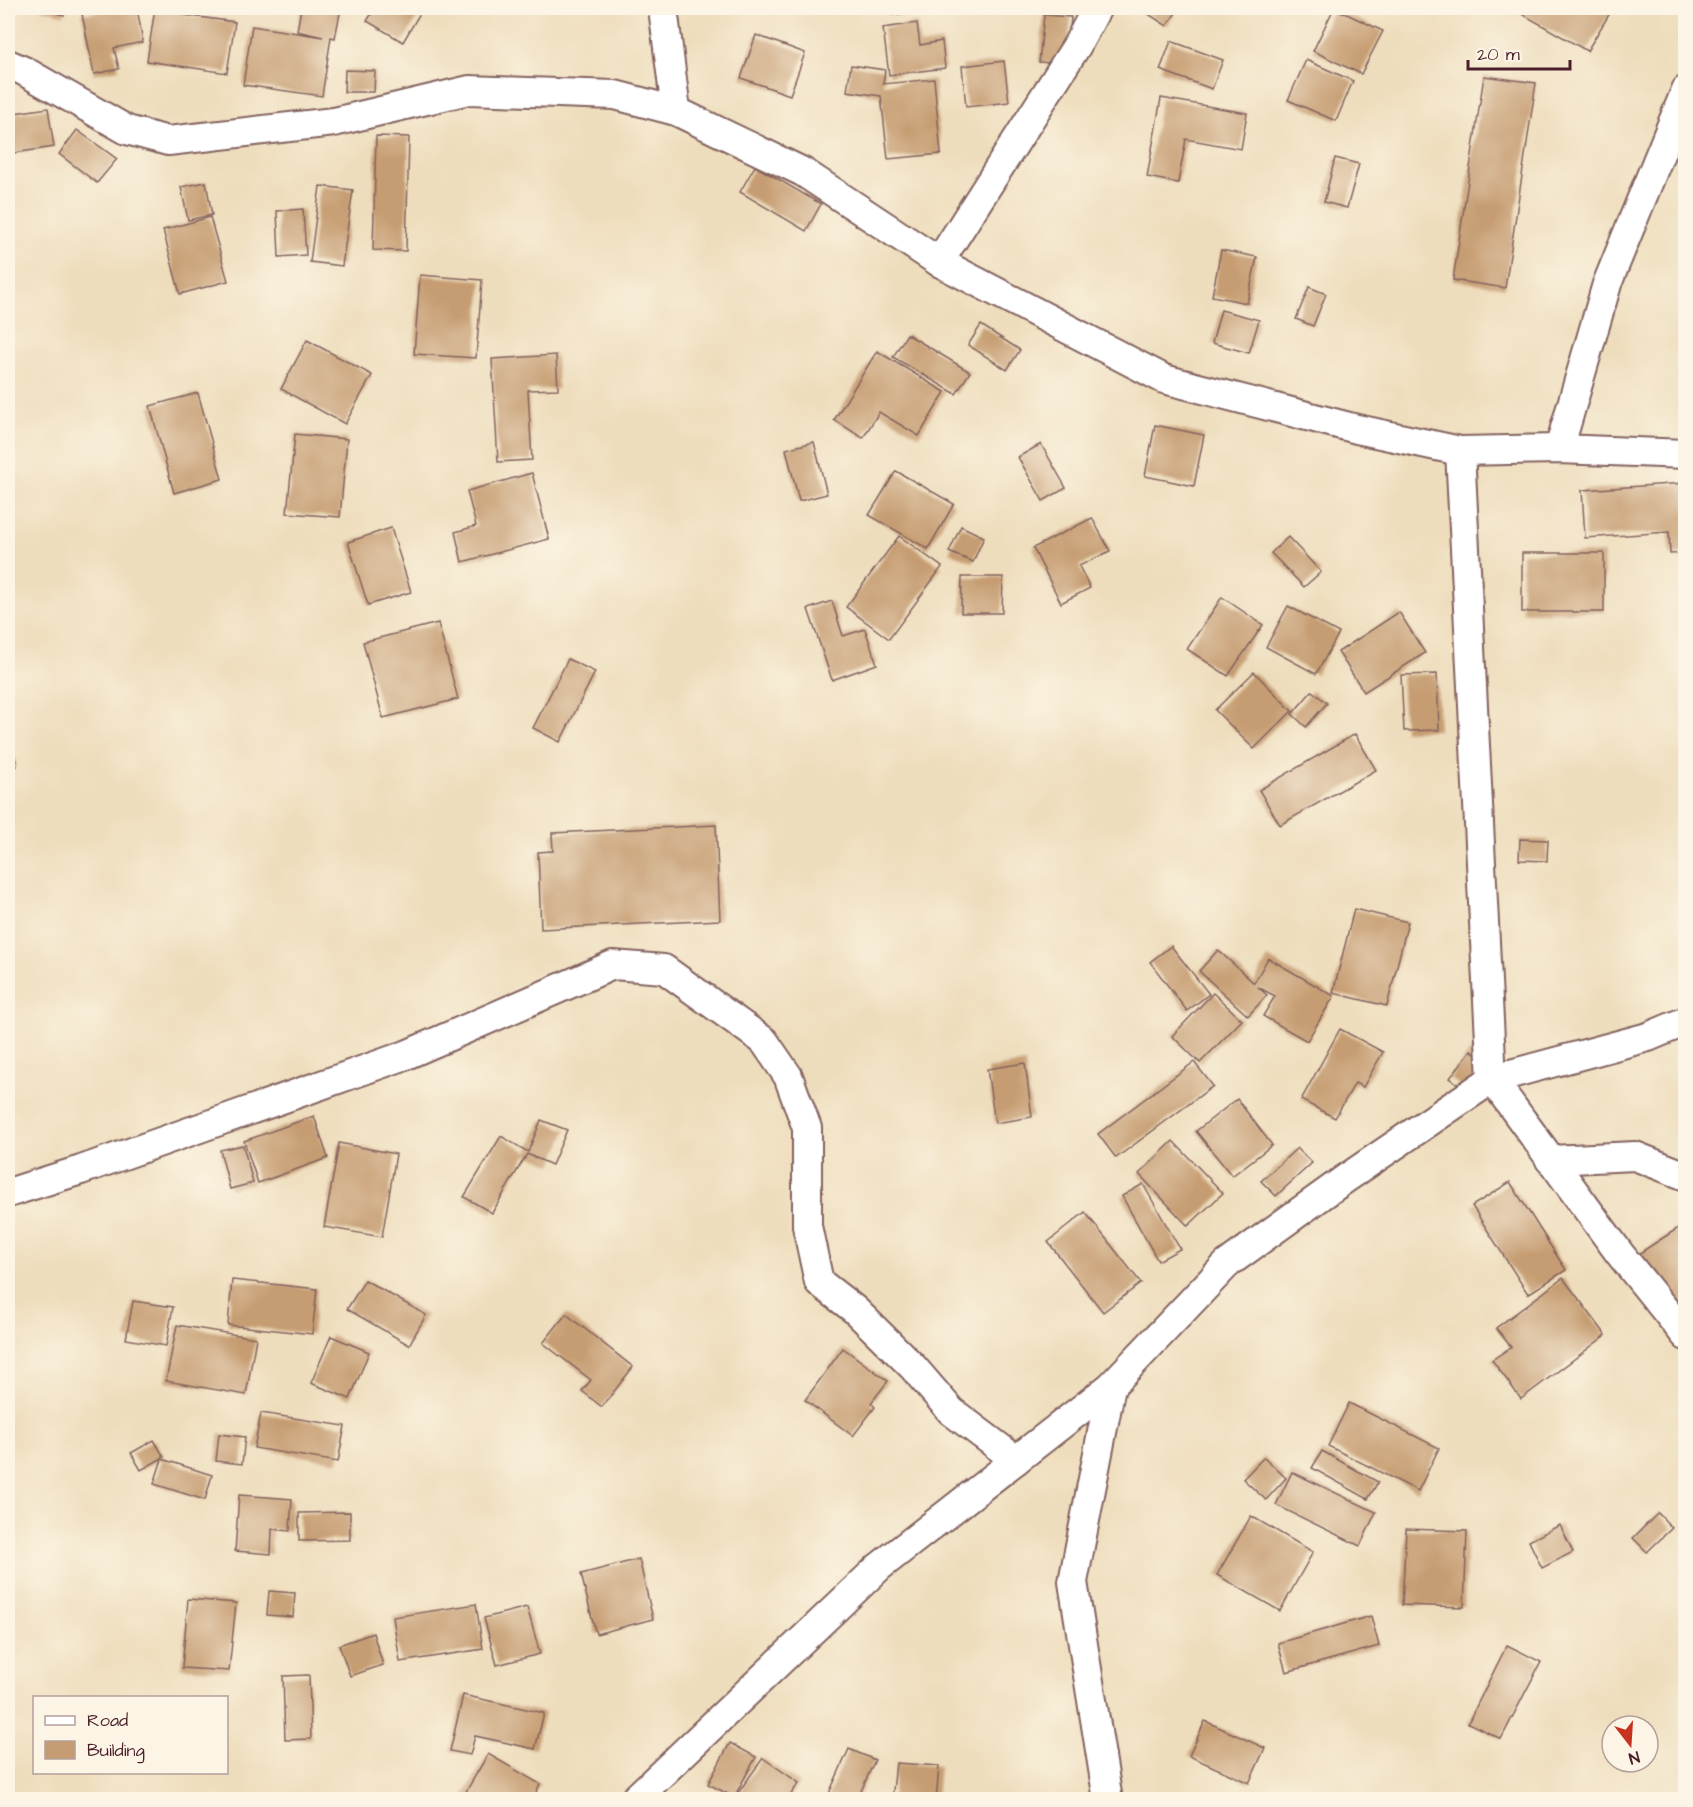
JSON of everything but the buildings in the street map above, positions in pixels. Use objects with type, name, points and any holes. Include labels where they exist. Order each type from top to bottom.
[{"type":"street","points":[[663,8],[676,111]]},
{"type":"street","points":[[939,262],[1076,46],[1097,8]]},
{"type":"street","points":[[8,64],[127,130],[168,141],[334,122],[469,90],[615,95],[676,111],[803,172],[939,262],[1164,379],[1357,429],[1460,451],[1559,449],[1686,454]]},
{"type":"street","points":[[1559,449],[1607,284],[1686,90]]},
{"type":"street","points":[[1460,451],[1492,1079],[1620,1254],[1686,1336]]},
{"type":"street","points":[[8,1193],[81,1170],[406,1054],[613,965],[664,969],[764,1041],[788,1076],[807,1128],[807,1226],[819,1282],[872,1326],[913,1367],[951,1411],[1016,1460]]},
{"type":"street","points":[[634,1800],[879,1567],[1111,1386],[1227,1264],[1345,1179],[1492,1079],[1648,1037],[1686,1021]]},
{"type":"street","points":[[1550,1160],[1635,1156],[1686,1176]]},
{"type":"street","points":[[1108,1800],[1073,1582],[1111,1386]]}]
